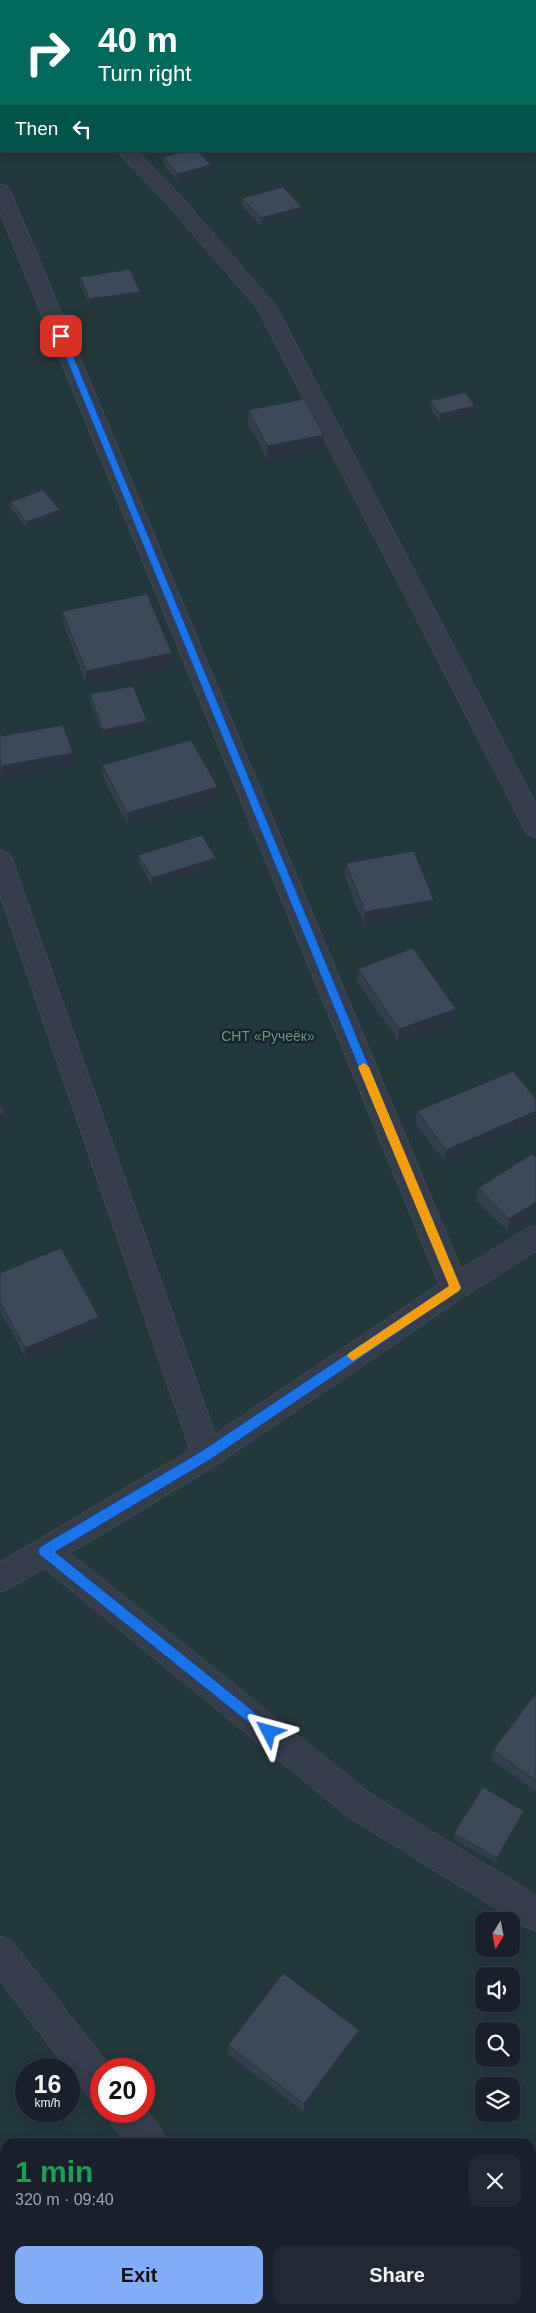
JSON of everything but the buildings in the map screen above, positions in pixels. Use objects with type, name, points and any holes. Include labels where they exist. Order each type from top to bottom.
[{"type":"street","points":[[127,152],[173,199],[266,306],[536,828]]},
{"type":"street","points":[[0,190],[455,1288]]},
{"type":"street","points":[[0,859],[207,1455]]},
{"type":"street","points":[[0,1578],[207,1455],[455,1288],[536,1237]]},
{"type":"street","points":[[45,1551],[359,1805],[536,1914]]},
{"type":"street","points":[[0,1953],[90,2069]]},
{"type":"street","points":[[133,2123],[145,2138]]},
{"type":"green space","name":"СНТ «Ручеёк»","points":[[0,152],[536,152],[536,2138],[0,2138]]},
{"type":"slow traffic","points":[[353,1356],[455,1288],[364,1067]]},
{"type":"route","points":[[61,336],[455,1288],[207,1455],[45,1551],[269,1732]]}]
